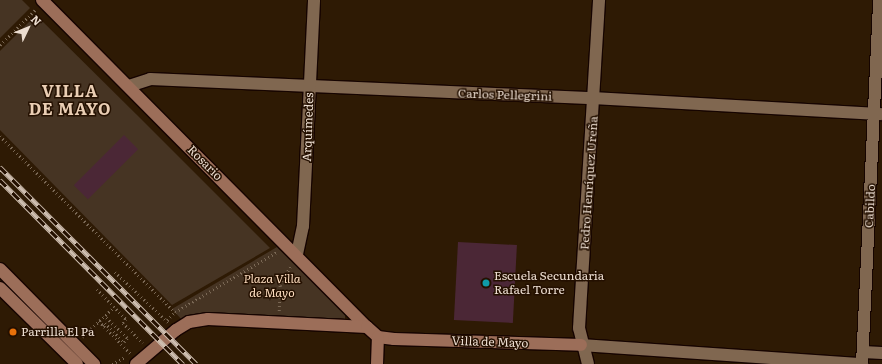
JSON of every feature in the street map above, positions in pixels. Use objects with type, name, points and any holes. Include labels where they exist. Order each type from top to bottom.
[{"type":"street","name":"Rosario","points":[[43,0],[297,254],[367,327]]},
{"type":"street","name":"Arquímedes","points":[[297,254],[303,226],[314,0]]},
{"type":"street","name":"Pedro Henríquez Ureña","points":[[588,364],[581,345],[579,328],[599,0]]},
{"type":"street","name":"Cabildo","points":[[862,364],[878,114],[879,0]]},
{"type":"street","name":"Carlos Pellegrini","points":[[129,86],[150,79],[594,98],[878,114]]},
{"type":"street","points":[[1,273],[94,364]]},
{"type":"street","points":[[0,288],[77,364]]},
{"type":"street","points":[[136,364],[176,330],[189,322],[208,319],[367,327],[378,337],[377,364]]},
{"type":"street","name":"Villa de Mayo","points":[[378,337],[581,345],[862,364]]},
{"type":"street","points":[[863,352],[882,353]]},
{"type":"path","points":[[0,45],[43,0]]},
{"type":"path","points":[[0,136],[175,312],[288,245]]},
{"type":"path","points":[[281,323],[278,307],[280,285],[297,254]]},
{"type":"path","points":[[115,272],[176,330]]},
{"type":"path","points":[[97,289],[126,319],[123,323],[150,351]]},
{"type":"path","points":[[75,344],[114,306]]},
{"type":"path","points":[[103,326],[105,323],[124,342],[127,338],[104,316]]},
{"type":"path","points":[[98,321],[130,353]]},
{"type":"path","points":[[120,361],[123,364]]},
{"type":"green space","points":[[0,0],[22,0],[30,8],[0,38]]},
{"type":"green space","points":[[36,15],[270,248],[172,305],[0,130],[0,51]]},
{"type":"green space","name":"Plaza Villa de Mayo","points":[[277,247],[345,312],[345,319],[204,313],[182,320],[172,309]]},
{"type":"building","points":[[124,135],[138,149],[88,199],[74,185]]},
{"type":"building","name":"Escuela Secundaria Rafael Torre","points":[[458,242],[517,245],[513,323],[454,320]]},
{"type":"railway","points":[[0,167],[196,364]]},
{"type":"railway","points":[[0,180],[183,364]]},
{"type":"place","name":"Escuela Secundaria Rafael Torre","points":[[486,283]]},
{"type":"place","name":"Parrilla El Pa","points":[[13,332]]},
{"type":"district","name":"VILLA DE MAYO","points":[[70,99]]}]
